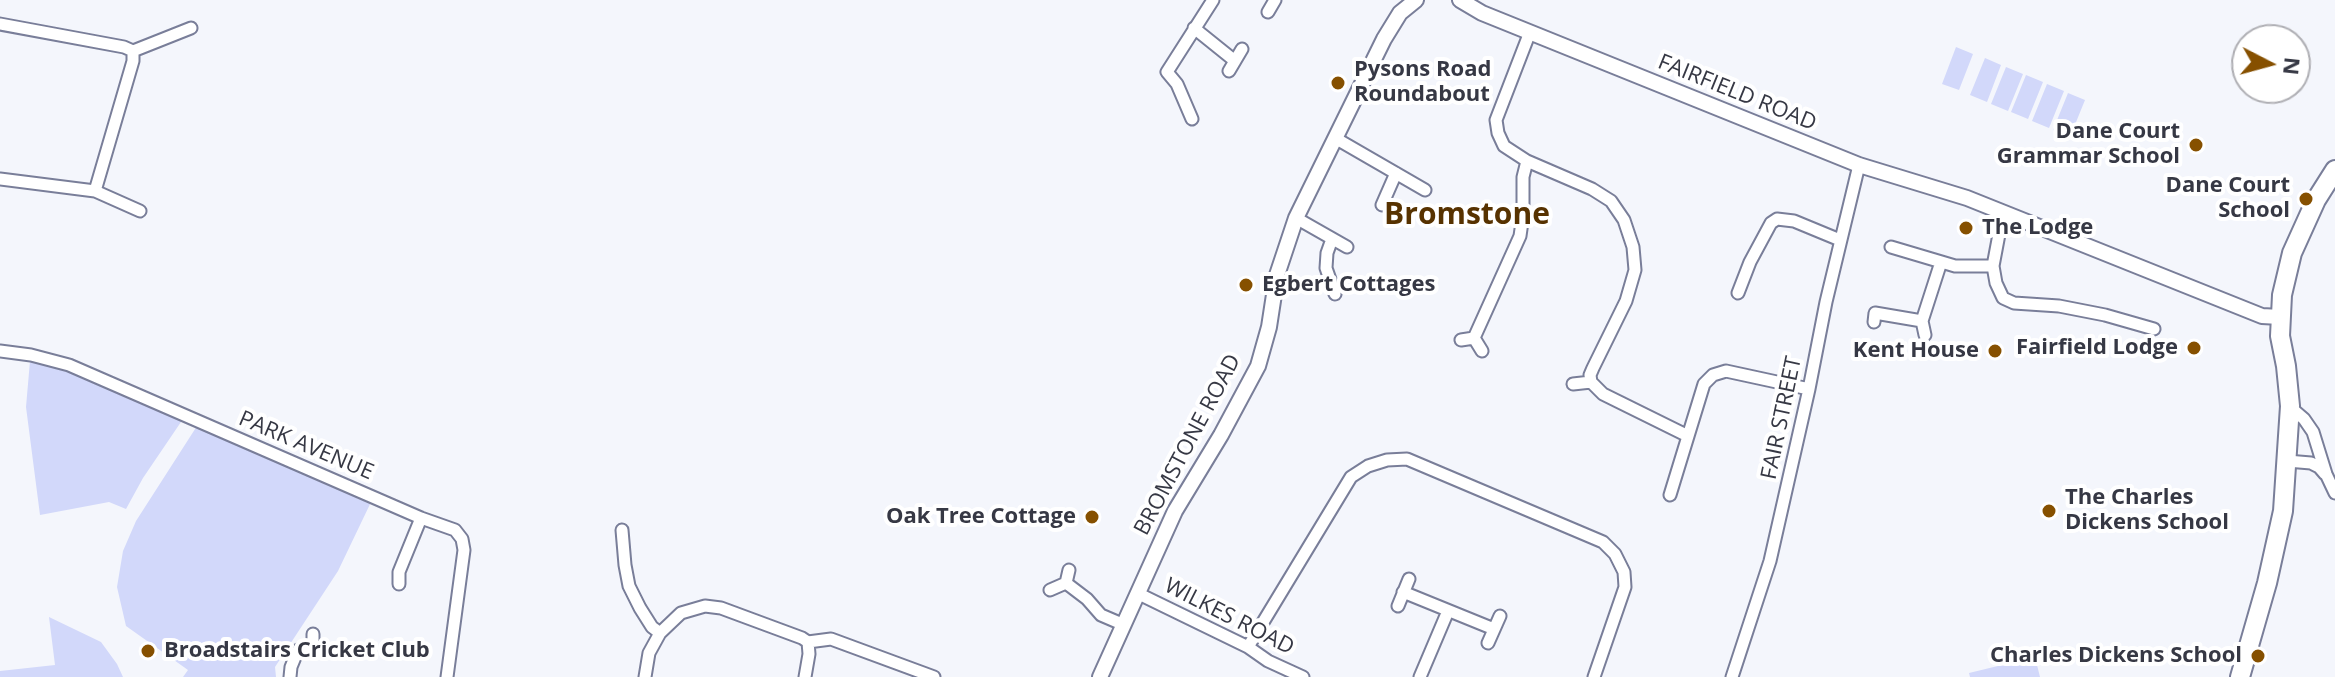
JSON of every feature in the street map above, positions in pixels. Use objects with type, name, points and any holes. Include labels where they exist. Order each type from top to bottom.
[{"type":"main road","points":[[2240,677],[2267,583],[2283,511],[2290,406],[2280,336],[2282,295],[2292,253],[2316,200],[2335,170]]},
{"type":"street","points":[[1192,119],[1177,84],[1167,72],[1213,0]]},
{"type":"street","points":[[1268,12],[1275,0]]},
{"type":"street","name":"BROMSTONE ROAD","points":[[1100,677],[1175,511],[1258,366],[1269,327],[1277,275],[1296,218],[1402,6],[1416,0]]},
{"type":"street","name":"FAIRFIELD ROAD","points":[[1460,0],[1482,13],[1859,165],[1967,198],[2262,316],[2280,317]]},
{"type":"street","points":[[0,24],[133,51],[191,28]]},
{"type":"street","points":[[1194,28],[1232,66],[1242,49]]},
{"type":"street","points":[[1530,32],[1496,120],[1504,146],[1527,161],[1592,189],[1611,201],[1624,220],[1633,247],[1635,270],[1626,301],[1593,368],[1591,382],[1603,394],[1688,436]]},
{"type":"street","points":[[95,191],[133,61],[133,51]]},
{"type":"street","points":[[1335,138],[1425,190]]},
{"type":"street","points":[[1474,338],[1520,236],[1523,177],[1527,161]]},
{"type":"street","name":"FAIR STREET","points":[[1732,677],[1770,561],[1859,165]]},
{"type":"street","points":[[1382,205],[1396,173]]},
{"type":"street","points":[[0,179],[95,191],[140,211]]},
{"type":"street","points":[[2003,213],[1993,266],[2003,298],[2014,303],[2074,309],[2154,329]]},
{"type":"street","points":[[1296,218],[1347,247]]},
{"type":"street","points":[[1738,293],[1746,260],[1777,219],[1786,218],[1840,240]]},
{"type":"street","points":[[1332,239],[1326,268],[1335,294]]},
{"type":"street","points":[[1891,247],[1955,266],[1993,266]]},
{"type":"street","points":[[1925,335],[1922,321],[1941,262]]},
{"type":"street","points":[[1874,322],[1875,313],[1922,321]]},
{"type":"street","points":[[1461,340],[1474,338]]},
{"type":"street","points":[[1474,338],[1482,351]]},
{"type":"street","name":"PARK AVENUE","points":[[0,351],[69,365],[455,530],[462,539],[464,550],[447,677]]},
{"type":"street","points":[[1670,495],[1704,384],[1713,375],[1726,371],[1809,389]]},
{"type":"street","points":[[1573,384],[1591,382]]},
{"type":"street","points":[[2290,406],[2304,419],[2318,443],[2326,474],[2335,493]]},
{"type":"street","points":[[2311,463],[2318,443]]},
{"type":"street","points":[[1248,647],[1351,477],[1368,466],[1387,460],[1407,459],[1603,542],[1615,554],[1624,572],[1625,587],[1594,677]]},
{"type":"street","points":[[2287,461],[2311,463],[2326,474]]},
{"type":"street","points":[[397,575],[421,518]]},
{"type":"street","points":[[623,530],[629,586],[652,627],[660,633]]},
{"type":"street","points":[[1066,583],[1069,570]]},
{"type":"street","points":[[1398,606],[1409,579]]},
{"type":"street","points":[[1050,590],[1066,583]]},
{"type":"street","points":[[1066,583],[1101,615],[1122,624]]},
{"type":"street","points":[[1403,592],[1494,629]]},
{"type":"street","name":"WILKES ROAD","points":[[1137,593],[1303,677]]},
{"type":"street","points":[[645,677],[649,653],[660,633],[681,613],[705,606],[721,608],[808,642],[831,639],[934,677]]},
{"type":"street","points":[[1420,677],[1448,611]]},
{"type":"street","points":[[1488,643],[1500,616]]},
{"type":"street","points":[[290,677],[298,650],[313,640],[327,649]]},
{"type":"street","points":[[805,677],[808,642]]},
{"type":"shaded area","points":[[1956,47],[1973,54],[1959,90],[1942,84]]},
{"type":"shaded area","points":[[1985,58],[2001,65],[1987,102],[1970,95]]},
{"type":"shaded area","points":[[2006,67],[2023,74],[2008,111],[1991,104]]},
{"type":"shaded area","points":[[2026,75],[2043,82],[2028,119],[2011,112]]},
{"type":"shaded area","points":[[2047,84],[2064,91],[2049,128],[2032,121]]},
{"type":"shaded area","points":[[2068,93],[2085,100],[2070,137],[2053,130]]},
{"type":"shaded area","points":[[30,361],[67,371],[183,419],[126,509],[109,502],[40,515],[26,407]]},
{"type":"shaded area","points":[[197,426],[372,500],[338,571],[275,667],[276,677],[183,677],[188,670],[126,626],[117,587],[123,551],[136,521]]},
{"type":"shaded area","points":[[49,617],[101,642],[123,677],[0,677],[0,671],[55,665]]},
{"type":"shaded area","points":[[2035,657],[2040,677],[1970,677],[1969,673]]},
{"type":"place","name":"Pysons Road Roundabout","points":[[1338,83]]},
{"type":"place","name":"Dane Court Grammar School","points":[[2196,145]]},
{"type":"place","name":"Dane Court School","points":[[2306,199]]},
{"type":"place","name":"The Lodge","points":[[1966,228]]},
{"type":"place","name":"Egbert Cottages","points":[[1246,285]]},
{"type":"place","name":"Fairfield Lodge","points":[[2194,348]]},
{"type":"place","name":"Kent House","points":[[1995,351]]},
{"type":"place","name":"The Charles Dickens School","points":[[2049,511]]},
{"type":"place","name":"Oak Tree Cottage","points":[[1092,517]]},
{"type":"place","name":"Broadstairs Cricket Club","points":[[148,651]]},
{"type":"place","name":"Charles Dickens School","points":[[2258,656]]},
{"type":"district","name":"Bromstone","points":[[1467,215]]}]
